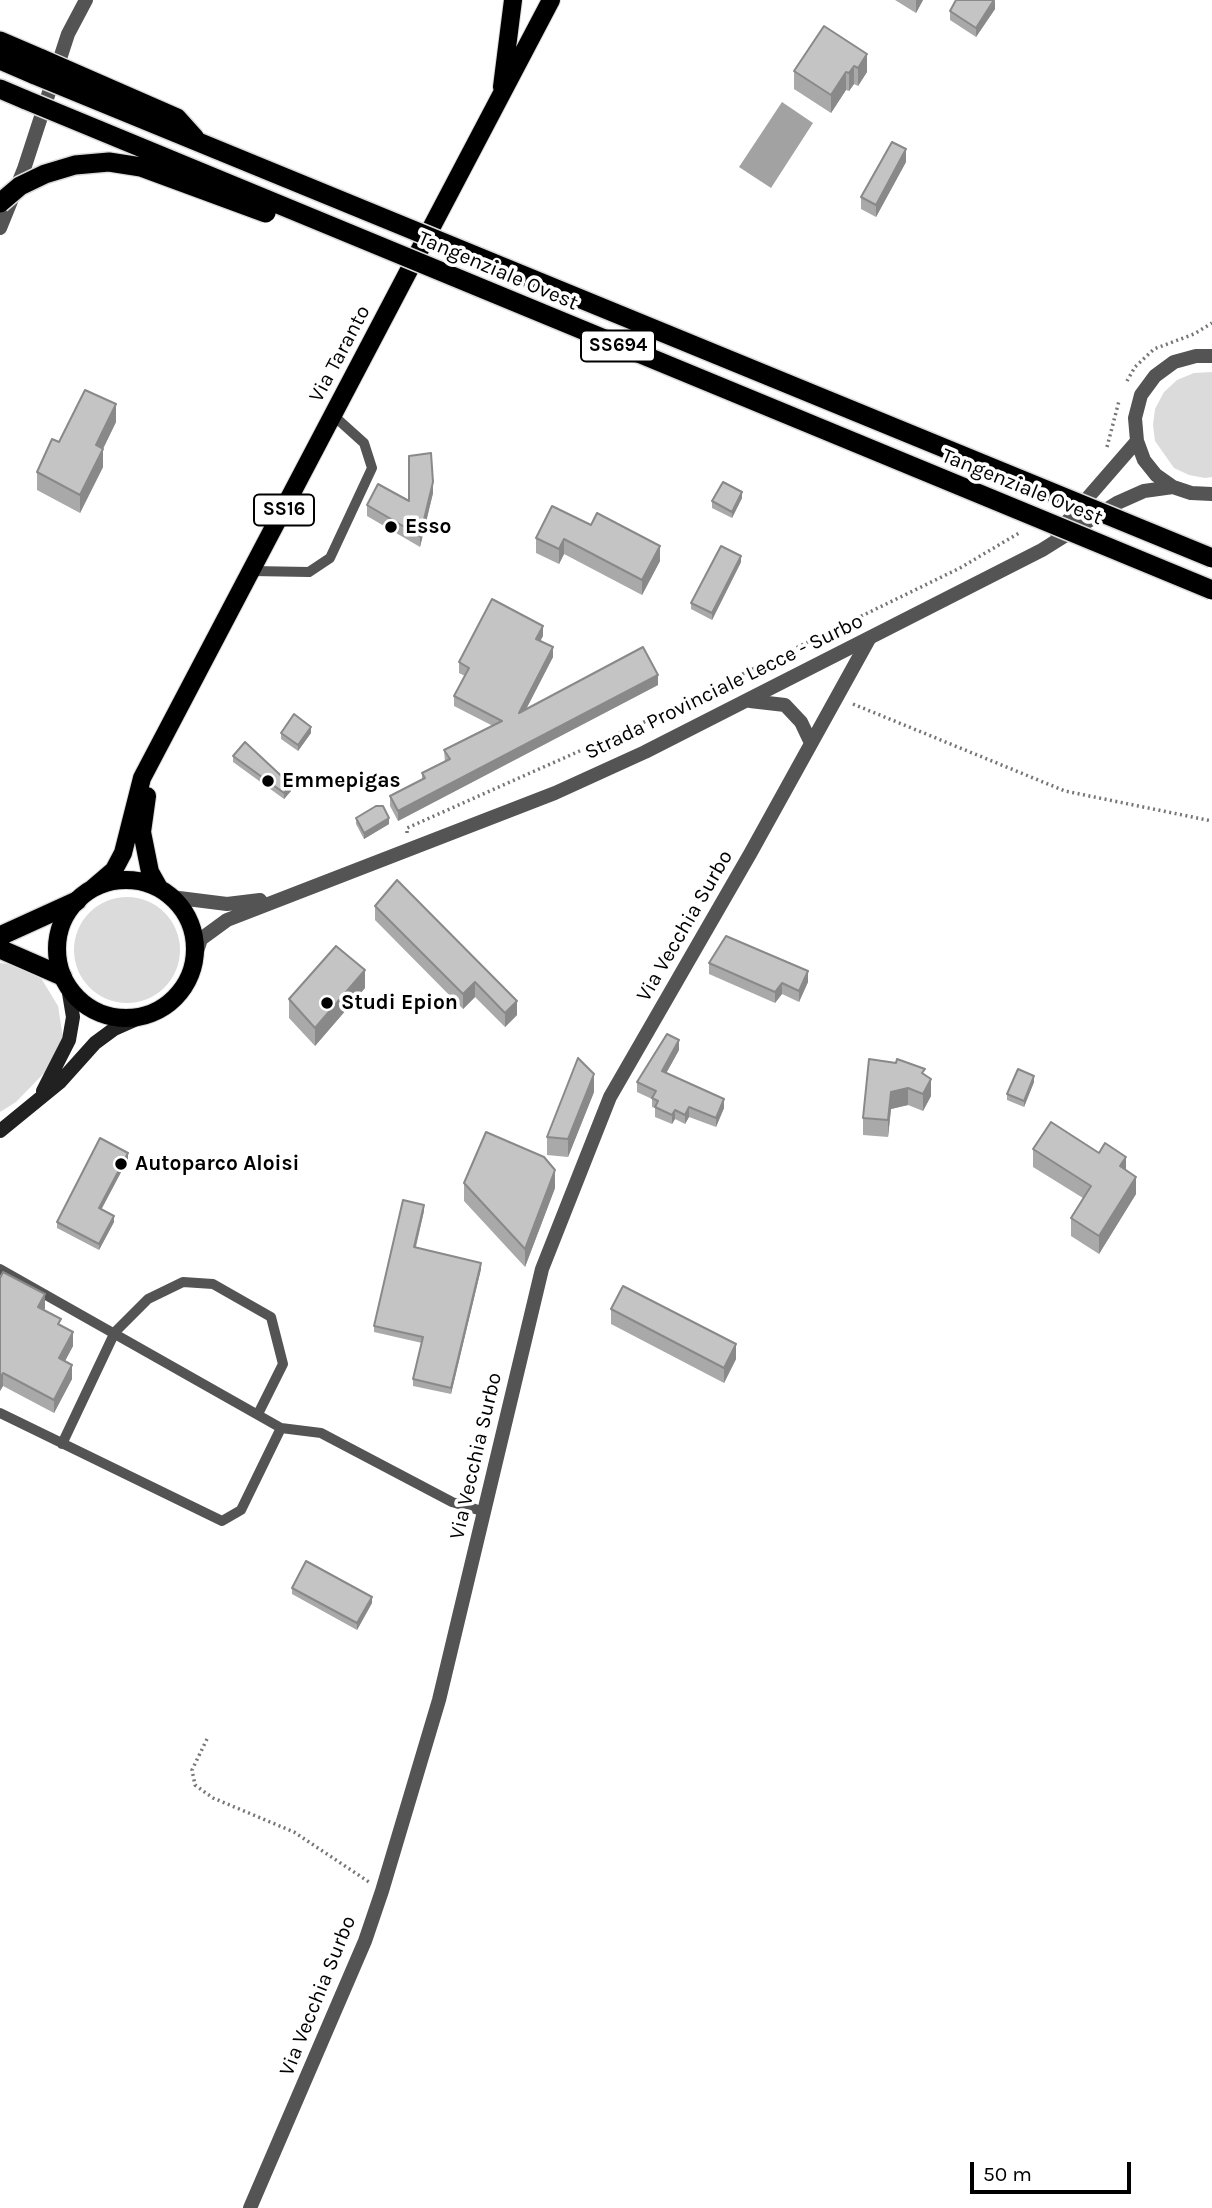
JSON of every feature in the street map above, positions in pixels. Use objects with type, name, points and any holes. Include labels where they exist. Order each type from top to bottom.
[{"type":"highway","points":[[0,41],[38,67]]},
{"type":"highway","name":"Tangenziale Ovest","points":[[0,60],[38,67],[198,141],[1212,558]]},
{"type":"highway","name":"Tangenziale Ovest","points":[[0,89],[1212,590]]},
{"type":"highway","points":[[0,203],[20,186],[45,174],[75,164],[109,162],[141,167],[341,241],[384,248]]},
{"type":"highway","points":[[0,936],[77,901]]},
{"type":"highway","points":[[0,949],[65,982]]},
{"type":"main road","points":[[500,100],[513,0]]},
{"type":"main road","name":"Via Taranto","points":[[35,1103],[51,1079],[69,1040],[73,1017],[58,939],[63,920],[77,901],[114,870],[123,853],[142,778],[551,0]]},
{"type":"main road","name":"Via Taranto","points":[[0,1131],[60,1082],[95,1043],[114,1029],[159,1010],[179,993],[189,978],[194,960],[192,931],[181,907],[165,893],[150,872],[142,832],[150,779],[169,729]]},
{"type":"main road","name":"Via Taranto","points":[[93,888],[119,880],[140,881],[165,893]]},
{"type":"main road","points":[[65,982],[94,1011],[121,1018],[141,1017]]},
{"type":"street","points":[[0,228],[24,169],[68,33],[86,0]]},
{"type":"street","points":[[1196,356],[1212,342]]},
{"type":"street","points":[[1212,356],[1196,356],[1174,362],[1155,376],[1141,396],[1135,418],[1137,442],[1150,468],[1172,487],[1191,493],[1212,494]]},
{"type":"street","points":[[1042,550],[1137,442]]},
{"type":"street","name":"Strada Provinciale Lecce - Surbo","points":[[194,960],[201,939],[213,928],[279,897],[555,793],[750,701],[1042,550],[1117,503],[1144,491],[1172,487]]},
{"type":"street","name":"Via Vecchia Surbo","points":[[250,2208],[365,1941],[382,1891],[439,1700],[542,1269],[610,1097],[750,854],[835,696],[869,639]]},
{"type":"street","points":[[750,701],[785,705],[801,722],[811,743]]},
{"type":"street","name":"Strada Provinciale Lecce - Surbo","points":[[165,893],[227,904],[279,897]]},
{"type":"lane","points":[[252,571],[309,572],[331,558],[372,468],[364,443],[334,416]]},
{"type":"lane","points":[[0,1269],[281,1427],[321,1433],[452,1502],[485,1512]]},
{"type":"lane","points":[[62,1444],[115,1332],[148,1299],[183,1282],[214,1284],[271,1317],[282,1364],[258,1414]]},
{"type":"lane","points":[[0,1413],[222,1521],[241,1510],[281,1427]]},
{"type":"path","points":[[1124,386],[1135,367],[1154,349],[1194,334],[1212,323]]},
{"type":"path","points":[[1106,451],[1120,397]]},
{"type":"path","points":[[408,848],[407,828],[640,724],[960,568],[1026,526]]},
{"type":"path","points":[[835,696],[1065,791],[1212,821]]},
{"type":"path","points":[[207,1739],[192,1770],[195,1785],[213,1798],[294,1832],[382,1891]]},
{"type":"shaded area","points":[[782,102],[813,123],[771,188],[739,167]]},
{"type":"shaded area","points":[[1212,372],[1212,477],[1205,478],[1174,468],[1155,441],[1153,425],[1155,409],[1164,392],[1177,380],[1194,373]]},
{"type":"shaded area","points":[[127,897],[147,901],[164,913],[176,930],[180,950],[176,970],[164,987],[147,999],[127,1003],[107,999],[90,987],[78,970],[74,950],[78,930],[90,913],[107,901]]},
{"type":"shaded area","points":[[0,963],[15,965],[41,978],[58,1006],[63,1038],[47,1070],[16,1102],[0,1112]]},
{"type":"building","points":[[956,0],[994,0],[976,28],[950,11]]},
{"type":"building","points":[[824,26],[867,54],[858,68],[854,66],[849,73],[846,72],[831,95],[794,71]]},
{"type":"building","points":[[892,142],[906,149],[876,205],[861,197]]},
{"type":"building","points":[[85,390],[116,404],[96,445],[103,449],[80,495],[37,472],[52,439],[59,442]]},
{"type":"building","points":[[431,453],[433,482],[420,536],[367,505],[378,484],[409,501],[409,456]]},
{"type":"building","points":[[723,482],[742,492],[732,512],[712,501]]},
{"type":"building","points":[[552,506],[591,525],[597,513],[660,546],[642,580],[564,539],[559,549],[536,538]]},
{"type":"building","points":[[721,546],[741,556],[712,613],[691,603]]},
{"type":"building","points":[[492,599],[543,626],[536,639],[553,647],[519,713],[643,647],[658,675],[398,811],[390,796],[425,778],[422,773],[450,759],[444,750],[502,721],[454,696],[469,668],[459,662]]},
{"type":"building","points":[[294,714],[311,727],[298,745],[281,733]]},
{"type":"building","points":[[245,742],[291,785],[284,793],[233,756]]},
{"type":"building","points":[[376,806],[383,806],[389,818],[364,833],[356,818]]},
{"type":"building","points":[[397,880],[517,1001],[505,1013],[475,982],[463,994],[375,906]]},
{"type":"building","points":[[726,936],[808,971],[799,991],[782,983],[775,992],[709,963]]},
{"type":"building","points":[[336,946],[365,970],[315,1028],[289,999]]},
{"type":"building","points":[[667,1034],[679,1040],[662,1071],[724,1099],[716,1118],[689,1107],[685,1115],[675,1110],[672,1115],[655,1107],[658,1101],[652,1098],[656,1091],[637,1082]]},
{"type":"building","points":[[578,1058],[594,1074],[568,1139],[547,1137]]},
{"type":"building","points":[[869,1059],[896,1063],[897,1059],[925,1069],[922,1073],[931,1079],[923,1094],[908,1088],[891,1092],[888,1120],[863,1118]]},
{"type":"building","points":[[1018,1069],[1034,1076],[1024,1101],[1007,1094]]},
{"type":"building","points":[[1051,1122],[1099,1153],[1105,1143],[1126,1157],[1120,1166],[1136,1177],[1099,1236],[1071,1218],[1091,1186],[1033,1149]]},
{"type":"building","points":[[486,1132],[544,1157],[555,1170],[525,1249],[464,1183]]},
{"type":"building","points":[[100,1138],[128,1153],[99,1208],[114,1216],[99,1244],[57,1222]]},
{"type":"building","points":[[403,1200],[424,1205],[414,1247],[481,1263],[451,1388],[413,1379],[423,1337],[374,1326]]},
{"type":"building","points":[[3,1272],[45,1294],[38,1307],[61,1319],[58,1324],[73,1332],[59,1358],[72,1365],[54,1400],[3,1373],[0,1378],[0,1278]]},
{"type":"building","points":[[623,1286],[736,1344],[724,1368],[611,1309]]},
{"type":"building","points":[[306,1561],[372,1597],[357,1623],[292,1588]]},
{"type":"place","name":"Esso","points":[[391,527]]},
{"type":"place","name":"Emmepigas","points":[[268,781]]},
{"type":"place","name":"Studi Epion","points":[[327,1003]]},
{"type":"place","name":"Autoparco Aloisi","points":[[121,1164]]}]
